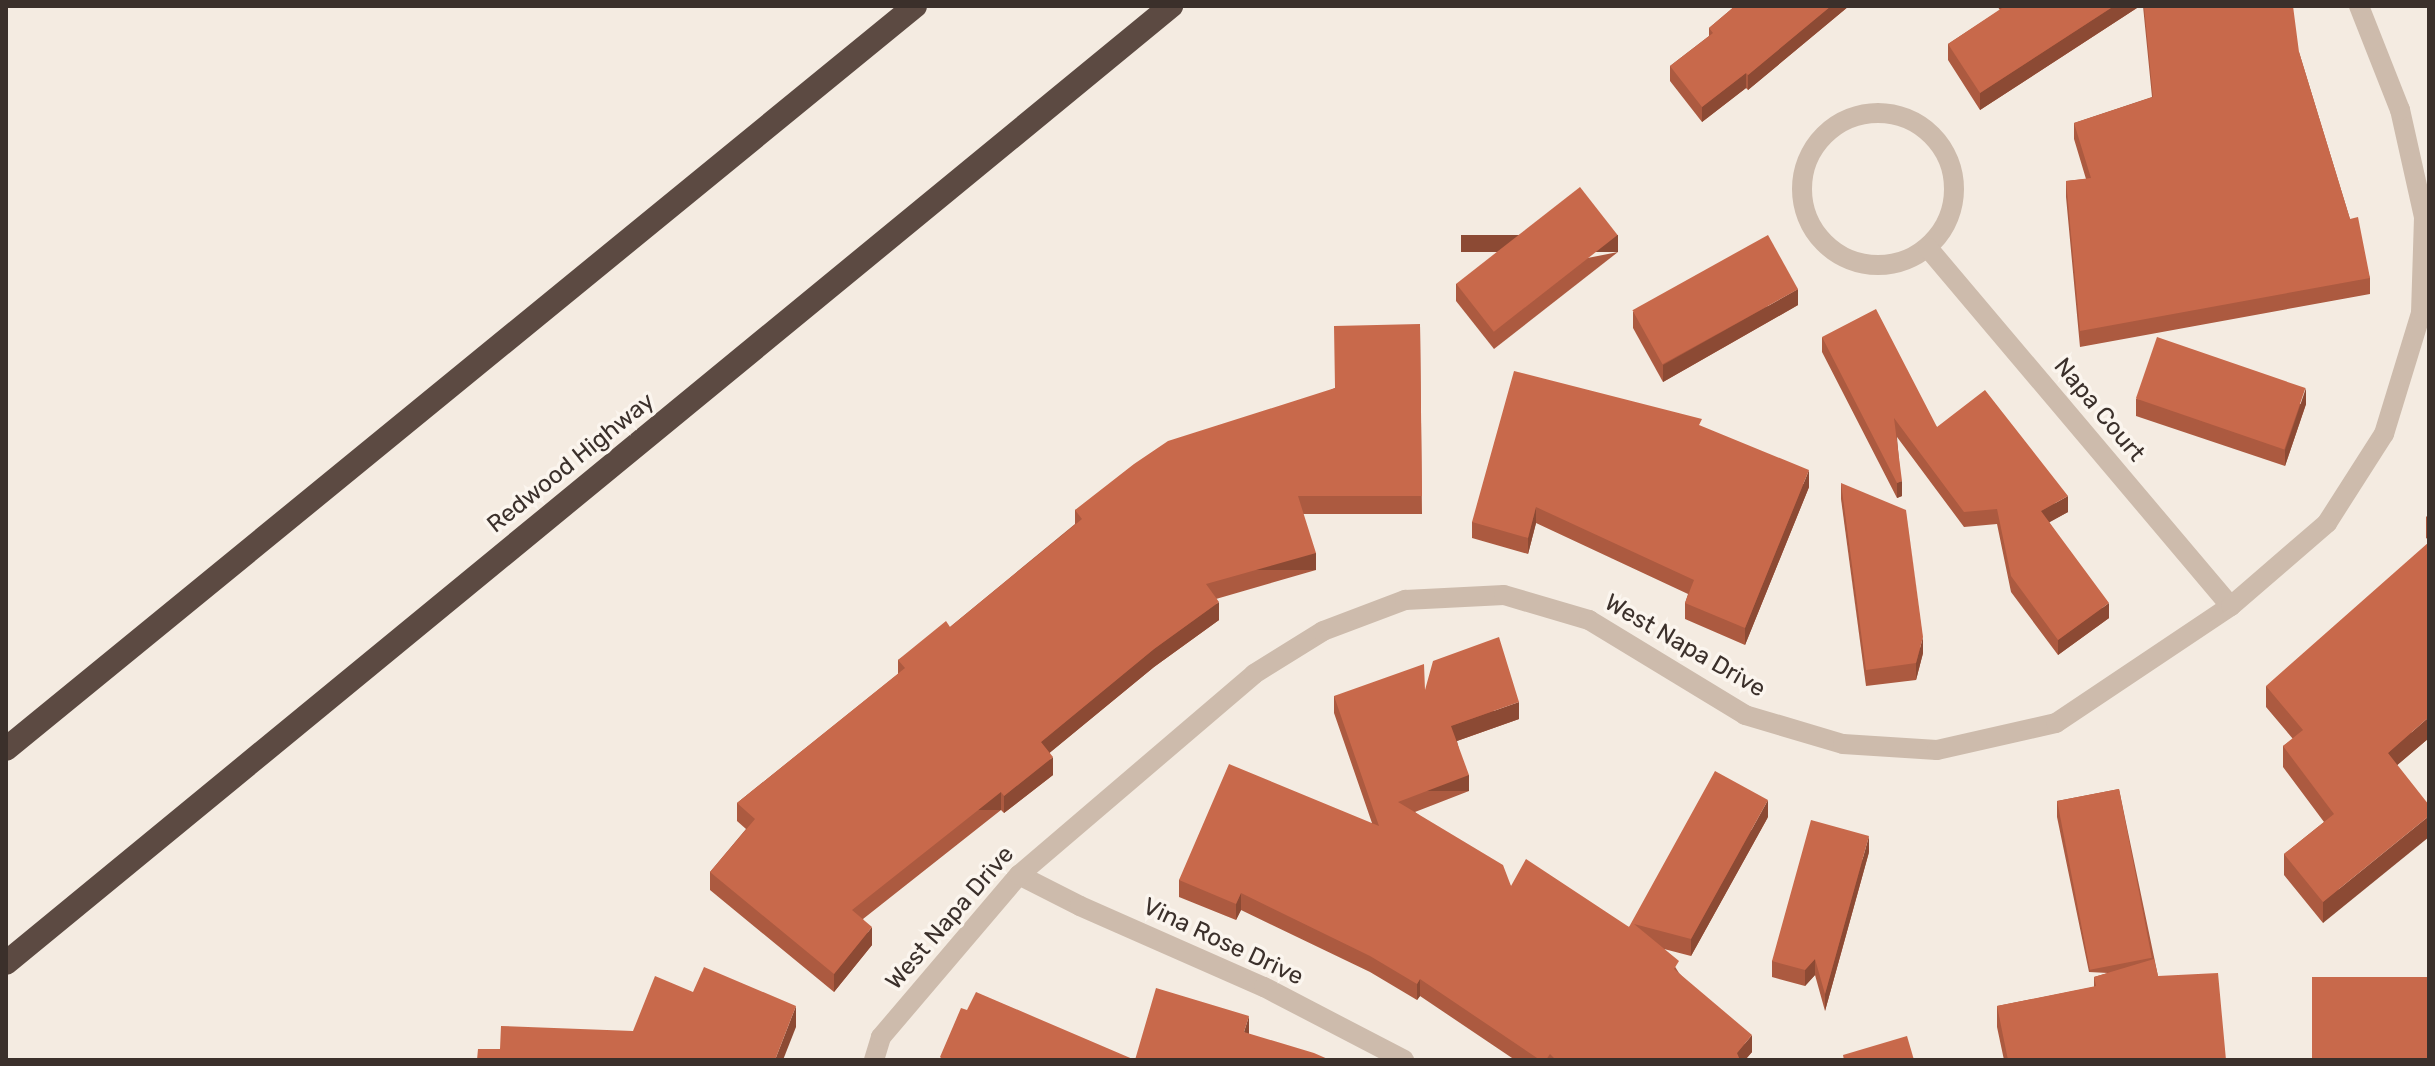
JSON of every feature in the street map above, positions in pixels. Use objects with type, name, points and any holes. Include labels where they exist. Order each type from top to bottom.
[{"type":"highway","points":[[6,749],[915,6]]},
{"type":"highway","name":"Redwood Highway","points":[[6,963],[1171,6]]},
{"type":"street","name":"West Napa Drive","points":[[874,1060],[881,1037],[1019,875],[1254,674],[1323,631],[1405,600],[1504,595],[1589,620],[1745,715],[1843,744],[1937,750],[2056,723],[2231,606],[2327,523],[2384,434],[2421,313],[2424,217],[2400,110],[2359,6]]},
{"type":"street","points":[[1890,112],[1913,120],[1933,135],[1948,156],[1955,180],[1954,205],[1944,228],[1928,248],[1905,261],[1881,266],[1855,263],[1833,251],[1815,233],[1804,210],[1802,184],[1807,159],[1821,138],[1841,122],[1865,113],[1890,112]]},
{"type":"street","name":"Napa Court","points":[[1928,248],[2231,606]]},
{"type":"street","name":"Vina Rose Drive","points":[[1019,875],[1080,906],[1264,987],[1404,1060]]},
{"type":"building","points":[[1735,6],[1831,6],[1748,75],[1746,73],[1702,107],[1670,66],[1713,33],[1709,28]]},
{"type":"building","points":[[2005,6],[2114,6],[1980,93],[1948,44]]},
{"type":"building","points":[[2144,6],[2293,6],[2299,52],[2350,219],[2358,217],[2370,278],[2080,331],[2066,181],[2091,178],[2074,123],[2153,97]]},
{"type":"building","points":[[1580,187],[1618,235],[1494,332],[1456,284]]},
{"type":"building","points":[[1768,235],[1798,289],[1662,364],[1632,310]]},
{"type":"building","points":[[1876,309],[1937,427],[1985,390],[2068,496],[2041,511],[2109,603],[2058,640],[2011,576],[1997,509],[1964,512],[1894,418],[1902,481],[1897,483],[1822,337]]},
{"type":"building","points":[[1420,324],[1422,496],[1298,496],[1316,553],[1206,584],[1219,602],[1154,649],[1041,742],[1053,757],[1004,796],[1001,792],[852,910],[872,927],[834,974],[710,872],[755,819],[737,803],[905,668],[898,660],[946,621],[950,627],[1082,519],[1075,510],[1134,464],[1168,441],[1335,388],[1334,326]]},
{"type":"building","points":[[2157,337],[2305,388],[2284,450],[2136,398]]},
{"type":"building","points":[[1514,371],[1702,419],[1699,425],[1809,470],[1745,628],[1685,603],[1694,580],[1536,507],[1528,538],[1472,522]]},
{"type":"building","points":[[1841,483],[1906,510],[1923,637],[1916,663],[1866,670]]},
{"type":"building","points":[[2429,542],[2429,717],[2388,753],[2429,805],[2429,816],[2323,902],[2284,854],[2334,814],[2283,746],[2303,730],[2266,686]]},
{"type":"building","points":[[1499,637],[1519,702],[1451,726],[1469,775],[1398,802],[1503,865],[1511,886],[1526,859],[1629,927],[1715,771],[1768,800],[1691,939],[1634,924],[1679,961],[1674,969],[1752,1035],[1737,1053],[1740,1060],[1556,1060],[1550,1054],[1546,1060],[1540,1060],[1420,979],[1417,984],[1370,956],[1241,893],[1236,904],[1179,880],[1229,764],[1379,826],[1334,696],[1424,664],[1425,690],[1433,661]]},
{"type":"building","points":[[2119,789],[2152,958],[2090,970],[2057,801]]},
{"type":"building","points":[[1811,820],[1869,836],[1825,994],[1815,959],[1805,970],[1772,961]]},
{"type":"building","points":[[2154,959],[2158,976],[2218,973],[2226,1060],[2008,1060],[1997,1006],[2096,986],[2094,977]]},
{"type":"building","points":[[704,967],[796,1006],[775,1060],[477,1060],[478,1049],[500,1049],[501,1026],[633,1031],[655,976],[693,992]]},
{"type":"building","points":[[2312,977],[2429,977],[2429,1060],[2312,1060]]},
{"type":"building","points":[[1156,988],[1249,1016],[1244,1032],[1330,1060],[1135,1060]]},
{"type":"building","points":[[976,992],[1135,1060],[943,1060],[940,1057],[961,1008],[967,1010]]},
{"type":"building","points":[[1907,1036],[1914,1060],[1844,1060],[1843,1055]]}]
